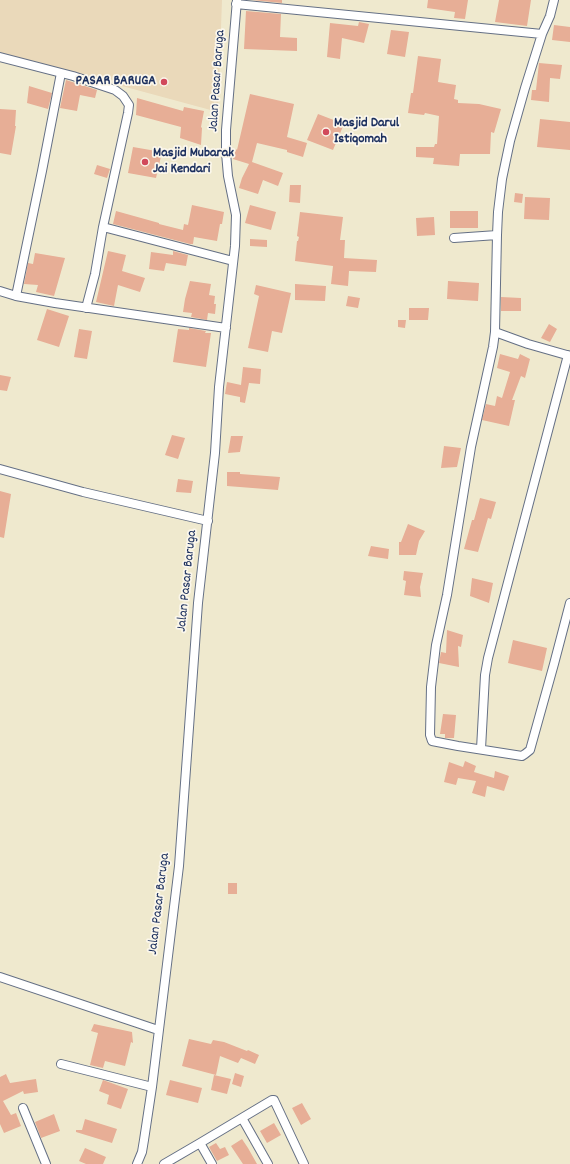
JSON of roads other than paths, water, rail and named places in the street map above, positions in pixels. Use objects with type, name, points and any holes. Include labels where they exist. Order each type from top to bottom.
[{"type":"street","points":[[554,0],[550,16],[542,34],[525,88],[510,141],[502,179],[497,235],[495,332],[471,447],[447,595],[436,645],[431,687],[430,735],[432,741],[522,756],[526,754],[530,750],[570,603]]},
{"type":"street","points":[[237,2],[542,34]]},
{"type":"street","name":"Jalan Pasar Baruga","points":[[138,1164],[142,1152],[152,1087],[179,866],[198,603],[208,521],[215,453],[219,387],[235,246],[236,215],[228,176],[226,130],[237,2]]},
{"type":"street","points":[[0,57],[61,73],[116,90],[124,96],[129,104],[95,274],[86,308]]},
{"type":"street","points":[[16,296],[61,73]]},
{"type":"street","points":[[103,228],[233,261]]},
{"type":"street","points":[[454,238],[497,235]]},
{"type":"street","points":[[0,291],[16,296],[86,308],[226,328]]},
{"type":"street","points":[[481,749],[485,675],[488,658],[569,355],[528,344],[495,332]]},
{"type":"street","points":[[0,469],[89,494],[208,521]]},
{"type":"street","points":[[0,977],[158,1030]]},
{"type":"street","points":[[61,1064],[152,1087]]},
{"type":"street","points":[[164,1164],[274,1100],[304,1164]]},
{"type":"street","points":[[23,1108],[46,1164]]},
{"type":"street","points":[[242,1118],[268,1164]]},
{"type":"street","points":[[200,1143],[212,1164]]},
{"type":"place","name":"PASAR BARUGA","points":[[164,82]]},
{"type":"place","name":"Masjid Darul Istiqomah","points":[[326,132]]},
{"type":"place","name":"Masjid Mubarak Jai Kendari","points":[[145,162]]}]
